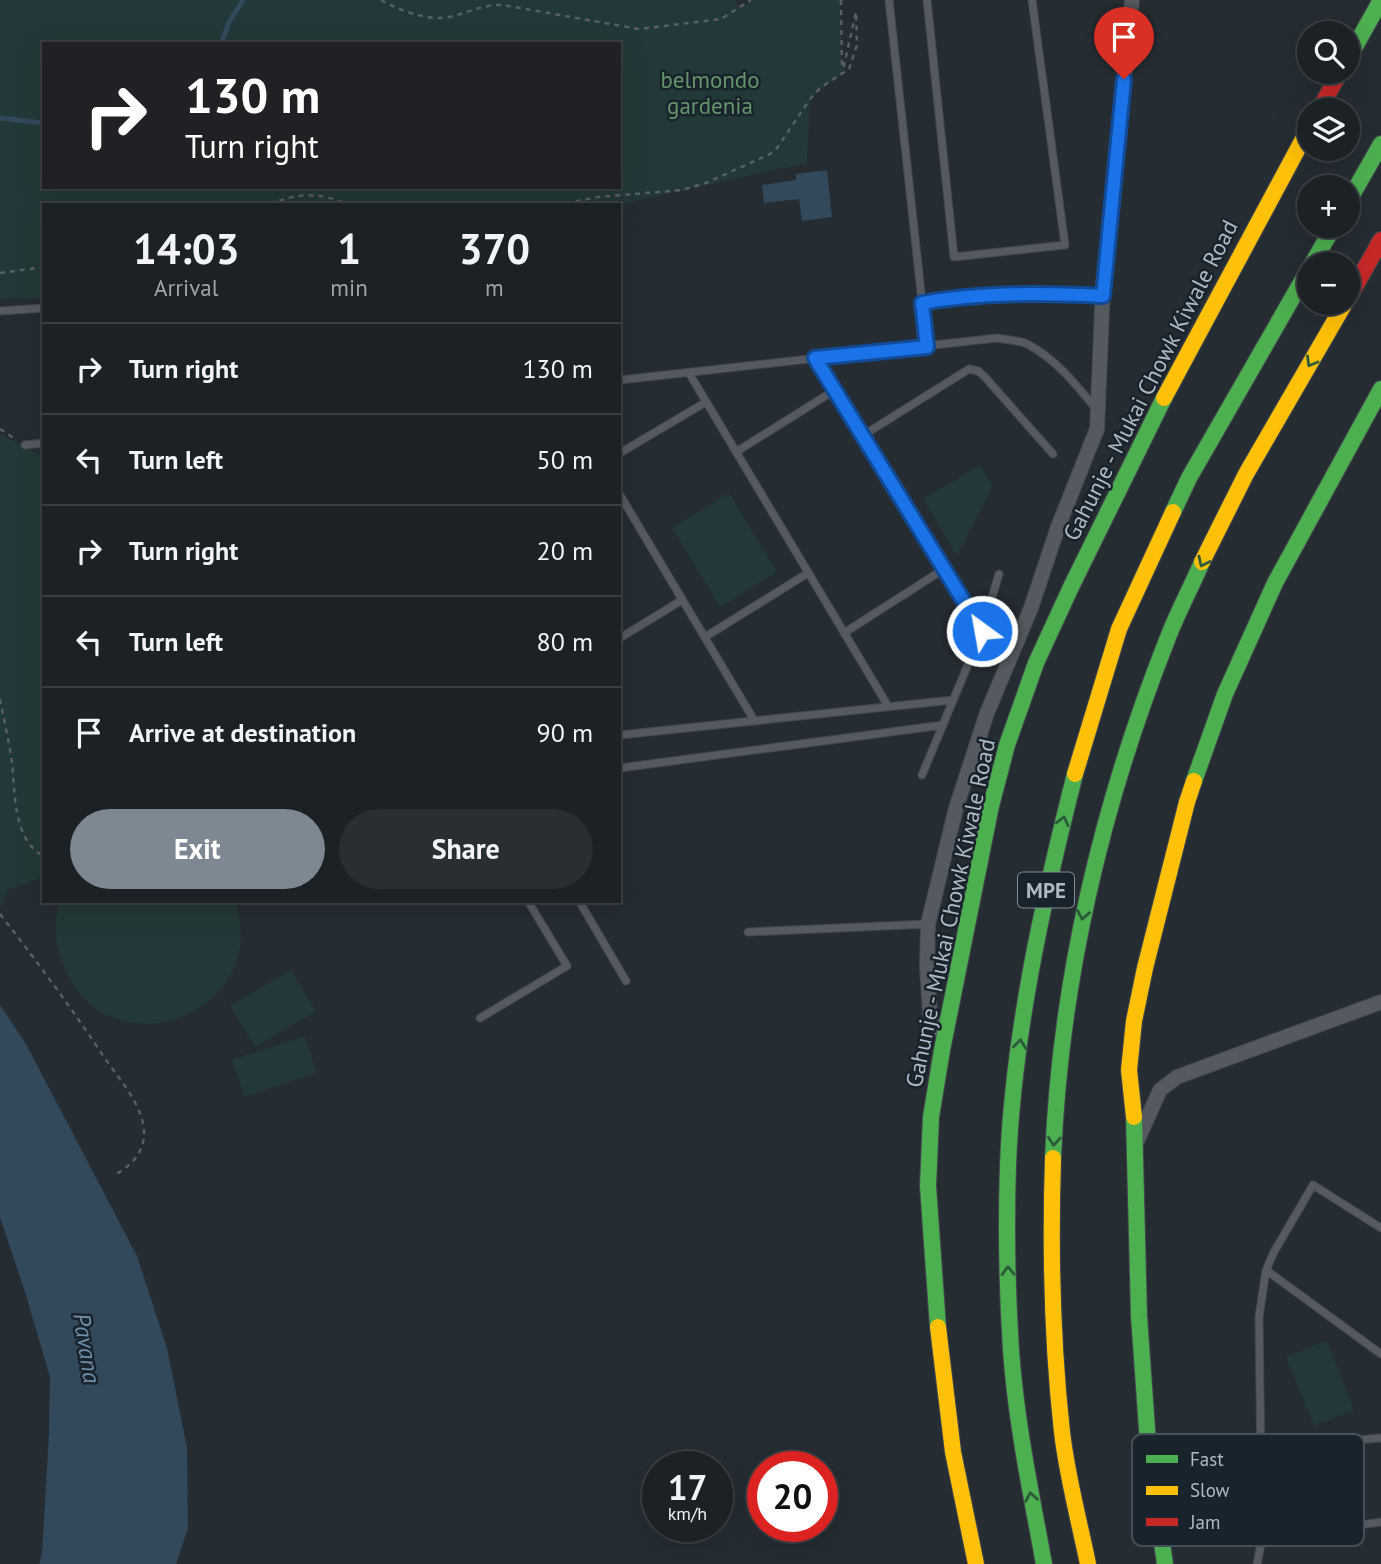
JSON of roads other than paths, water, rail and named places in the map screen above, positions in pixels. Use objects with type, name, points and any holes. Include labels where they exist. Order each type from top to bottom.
[{"type":"main road","points":[[1360,38],[1381,0]]},
{"type":"main road","points":[[1360,181],[1381,144]]},
{"type":"main road","name":"Gahunje - Mukai Chowk Kiwale Road","points":[[976,1564],[963,1515],[949,1436],[939,1347],[929,1143],[934,1096],[996,786],[1017,714],[1045,644],[1161,401],[1297,150]]},
{"type":"main road","name":"MPE","points":[[1360,277],[1381,240]]},
{"type":"main road","name":"MPE","points":[[1044,1564],[1021,1442],[1011,1352],[1007,1163],[1020,1041],[1047,885],[1077,765],[1119,629],[1189,478],[1297,290]]},
{"type":"main road","name":"MPE","points":[[1088,1564],[1063,1438],[1054,1359],[1051,1268],[1052,1165],[1061,1048],[1086,897],[1116,779],[1163,648],[1231,500],[1338,315]]},
{"type":"main road","points":[[1147,1434],[1139,1316],[1134,1113],[1129,1070],[1134,1021],[1145,968],[1187,802],[1225,694],[1275,583],[1381,389]]},
{"type":"main road","points":[[1163,1546],[1166,1564]]},
{"type":"street","points":[[945,1038],[930,1013],[927,967],[929,924],[960,796],[987,713],[1031,608],[1058,527],[1097,429],[1103,296],[1132,0]]},
{"type":"street","points":[[1133,1153],[1146,1116],[1160,1090],[1177,1077],[1381,1002]]},
{"type":"lane","points":[[889,0],[927,347]]},
{"type":"lane","points":[[927,0],[954,257],[1065,245],[1032,0]]},
{"type":"lane","points":[[922,303],[959,296],[999,293],[1103,296]]},
{"type":"lane","points":[[0,311],[42,308]]},
{"type":"lane","points":[[621,380],[997,338],[1027,344],[1068,375],[1098,410]]},
{"type":"lane","points":[[815,358],[982,631]]},
{"type":"lane","points":[[862,436],[969,369],[984,376],[1053,454]]},
{"type":"lane","points":[[688,373],[888,706]]},
{"type":"lane","points":[[736,452],[835,390]]},
{"type":"lane","points":[[621,452],[706,402]]},
{"type":"lane","points":[[24,445],[42,443]]},
{"type":"lane","points":[[621,497],[754,720]]},
{"type":"lane","points":[[844,632],[944,569]]},
{"type":"lane","points":[[705,637],[808,573]]},
{"type":"lane","points":[[922,775],[982,631],[999,573]]},
{"type":"lane","points":[[621,637],[682,600]]},
{"type":"lane","points":[[621,735],[953,700]]},
{"type":"lane","points":[[621,768],[943,725]]},
{"type":"lane","points":[[480,1018],[567,966],[529,903]]},
{"type":"lane","points":[[580,903],[626,981]]},
{"type":"lane","points":[[748,932],[929,924]]},
{"type":"lane","points":[[1260,1434],[1259,1317],[1266,1270],[1313,1185],[1381,1228]]},
{"type":"lane","points":[[1266,1270],[1381,1354]]},
{"type":"lane","points":[[1257,1564],[1261,1546]]},
{"type":"water","points":[[827,170],[832,217],[802,221],[799,199],[764,203],[762,185],[796,180],[796,174]]},
{"type":"water","name":"Pavana","points":[[0,1005],[26,1044],[137,1256],[167,1348],[187,1447],[188,1528],[176,1564],[39,1564],[42,1554],[50,1377],[0,1217]]},
{"type":"waterway","points":[[222,42],[229,22],[243,0]]},
{"type":"waterway","points":[[0,118],[42,123]]},
{"type":"park label","name":"belmondo gardenia","points":[[710,92]]}]
